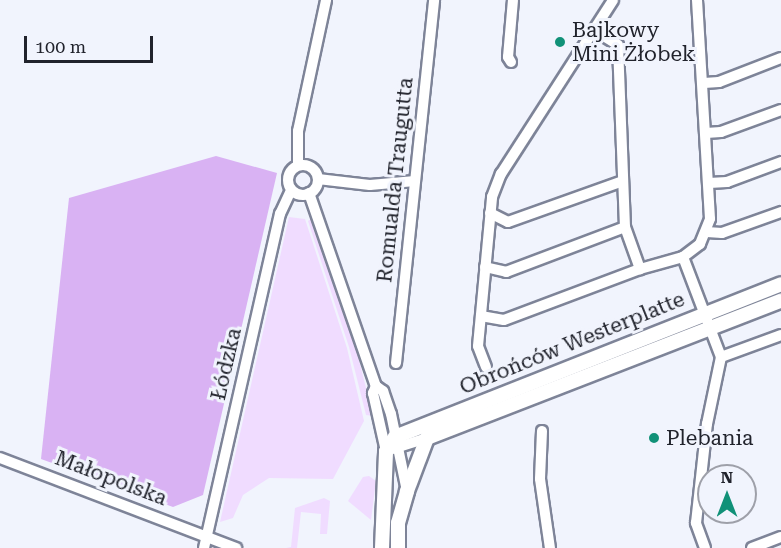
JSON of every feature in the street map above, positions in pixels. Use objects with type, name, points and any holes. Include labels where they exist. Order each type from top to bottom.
[{"type":"main road","name":"Obrońców Westerplatte","points":[[393,445],[704,313],[781,284]]},
{"type":"main road","name":"Obrońców Westerplatte","points":[[427,438],[781,301]]},
{"type":"main road","points":[[398,548],[398,523],[407,491],[427,438]]},
{"type":"main road","points":[[382,548],[386,483],[393,445]]},
{"type":"street","points":[[309,193],[291,190],[288,176],[298,165],[298,131],[326,0]]},
{"type":"street","name":"Romualda Traugutta","points":[[396,363],[434,0]]},
{"type":"street","points":[[511,62],[508,57],[513,0]]},
{"type":"street","points":[[486,367],[478,346],[490,213],[501,174],[613,0]]},
{"type":"street","points":[[481,316],[504,320],[640,269],[683,257],[700,244],[707,232],[709,183],[698,0]]},
{"type":"street","points":[[594,30],[618,45],[626,227],[640,269]]},
{"type":"street","points":[[704,83],[719,82],[781,58]]},
{"type":"street","points":[[706,133],[721,132],[781,110]]},
{"type":"street","points":[[709,183],[727,182],[781,162]]},
{"type":"street","points":[[298,165],[312,168],[318,179]]},
{"type":"street","points":[[318,179],[370,185],[415,181]]},
{"type":"street","points":[[309,193],[318,179]]},
{"type":"street","points":[[490,213],[508,222],[623,181]]},
{"type":"street","name":"Łódzka","points":[[205,543],[280,214],[291,190]]},
{"type":"street","points":[[309,193],[376,386],[383,391],[393,445]]},
{"type":"street","points":[[707,232],[722,233],[781,212]]},
{"type":"street","points":[[485,267],[506,272],[626,227]]},
{"type":"street","points":[[683,257],[721,357],[707,424],[696,523],[705,548]]},
{"type":"street","points":[[721,357],[781,335]]},
{"type":"street","points":[[376,386],[373,393],[393,445],[407,491]]},
{"type":"street","points":[[542,431],[540,479],[550,548]]},
{"type":"street","name":"Obrońców Westerplatte","points":[[393,445],[427,438]]},
{"type":"street","name":"Małopolska","points":[[0,458],[111,497],[205,543],[236,548]]},
{"type":"street","points":[[752,548],[781,537]]},
{"type":"shaded area","points":[[216,156],[277,173],[203,495],[173,507],[41,459],[69,198]]},
{"type":"shaded area","points":[[289,217],[305,219],[347,348],[364,421],[333,479],[269,478],[243,495],[233,518],[220,522]]},
{"type":"shaded area","points":[[314,217],[353,336],[373,416],[366,415],[349,347],[308,221]]},
{"type":"shaded area","points":[[369,476],[376,481],[371,520],[348,501],[363,477]]},
{"type":"shaded area","points":[[324,498],[330,501],[327,534],[320,534],[321,514],[301,512],[297,548],[286,548],[291,547],[295,508]]},
{"type":"place","name":"Bajkowy Mini Żłobek","points":[[560,42]]},
{"type":"place","name":"Plebania","points":[[654,438]]}]
